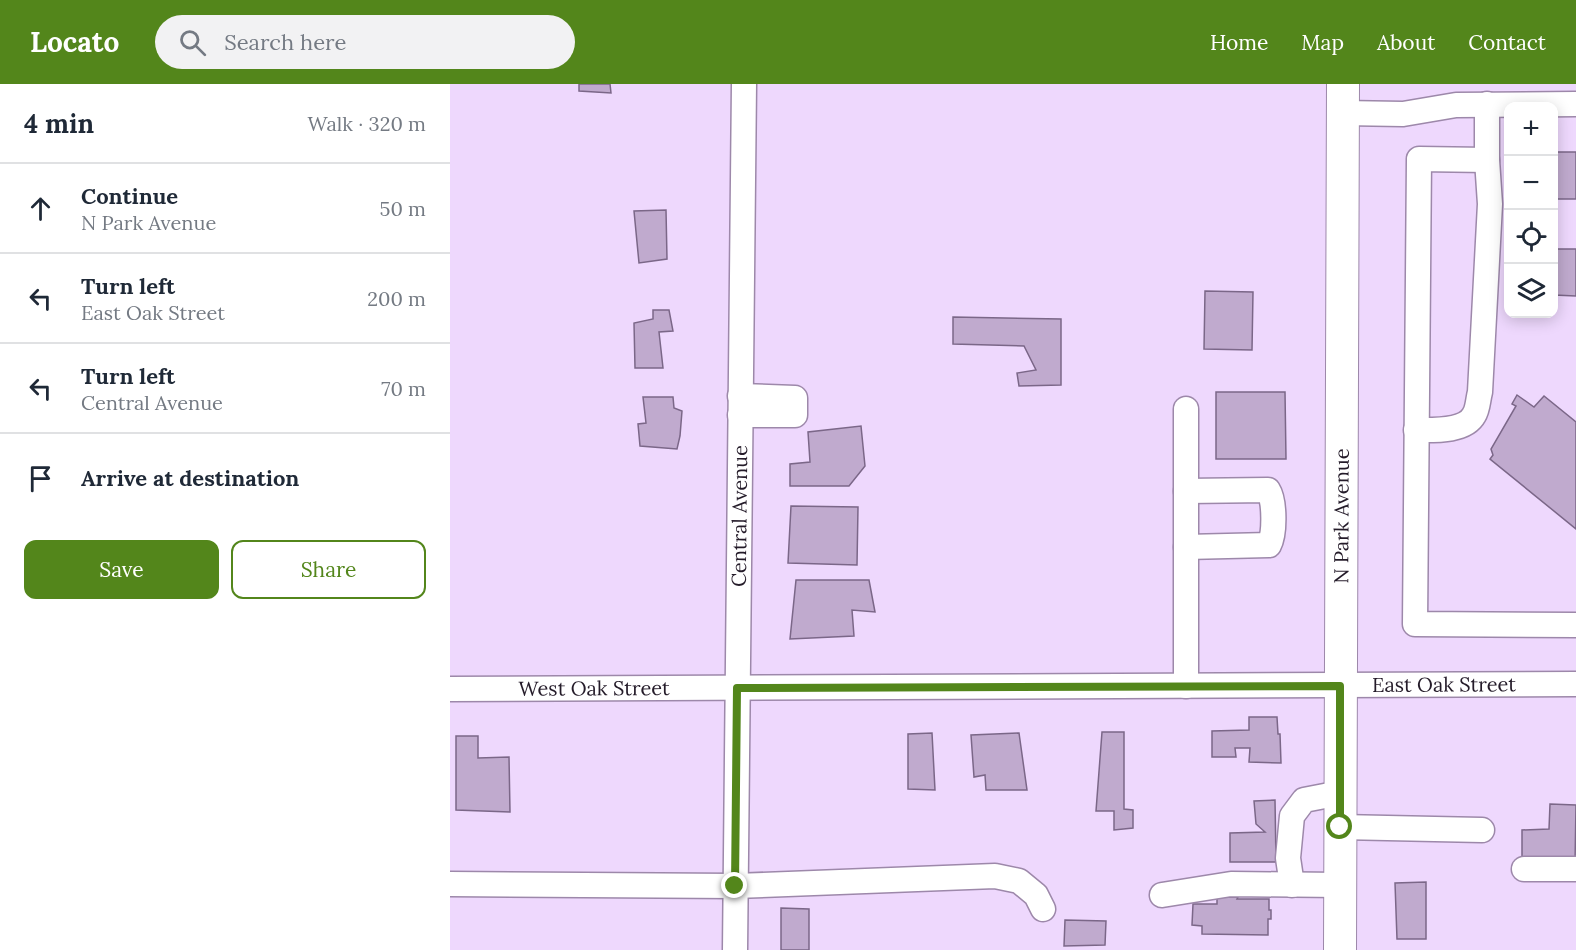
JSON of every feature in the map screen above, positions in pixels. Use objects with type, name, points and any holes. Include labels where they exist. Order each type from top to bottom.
[{"type":"main road","name":"N Park Avenue","points":[[1340,950],[1343,99]]},
{"type":"street","name":"Central Avenue","points":[[735,950],[744,84]]},
{"type":"street","points":[[1343,99],[1403,114],[1456,105],[1576,104]]},
{"type":"street","points":[[1416,430],[1446,430],[1463,425],[1474,416],[1480,392],[1490,204],[1486,160],[1487,104]]},
{"type":"street","points":[[1486,160],[1419,159],[1415,624],[1576,625]]},
{"type":"street","points":[[1186,409],[1186,686]]},
{"type":"street","points":[[1186,490],[1268,490],[1272,496],[1273,539],[1269,546],[1186,547]]},
{"type":"street","name":"East Oak Street","points":[[737,688],[1576,684]]},
{"type":"street","name":"West Oak Street","points":[[450,689],[737,688]]},
{"type":"street","points":[[1292,885],[1288,858],[1292,816],[1304,800],[1340,794]]},
{"type":"street","points":[[1340,827],[1482,830]]},
{"type":"street","points":[[1524,869],[1576,869]]},
{"type":"street","points":[[450,884],[735,886],[995,876],[1019,881],[1036,895],[1043,909]]},
{"type":"street","points":[[1162,895],[1231,884],[1340,885]]},
{"type":"building","points":[[579,84],[610,84],[611,93],[579,91]]},
{"type":"building","points":[[1558,152],[1576,152],[1576,199],[1558,199]]},
{"type":"building","points":[[666,210],[667,259],[639,263],[634,211]]},
{"type":"building","points":[[1558,249],[1576,249],[1576,296],[1558,295]]},
{"type":"building","points":[[1205,291],[1253,292],[1252,350],[1204,349]]},
{"type":"building","points":[[653,310],[669,310],[673,331],[659,332],[663,368],[635,368],[634,323],[653,319]]},
{"type":"building","points":[[953,317],[1061,319],[1061,385],[1019,386],[1017,373],[1036,370],[1024,346],[953,344]]},
{"type":"building","points":[[1216,392],[1285,392],[1286,459],[1216,459]]},
{"type":"building","points":[[1517,395],[1534,407],[1544,396],[1576,422],[1576,529],[1490,459],[1493,455],[1491,449],[1516,406],[1512,404]]},
{"type":"building","points":[[643,397],[673,397],[674,408],[682,411],[677,449],[640,446],[638,424],[646,423]]},
{"type":"building","points":[[861,426],[865,466],[849,486],[790,486],[790,464],[810,462],[808,432]]},
{"type":"building","points":[[791,506],[858,507],[857,565],[788,563]]},
{"type":"building","points":[[796,580],[869,580],[875,612],[852,610],[854,636],[790,639]]},
{"type":"building","points":[[1249,717],[1277,717],[1281,763],[1249,762],[1250,748],[1235,748],[1236,757],[1212,757],[1212,731],[1249,730]]},
{"type":"building","points":[[1102,732],[1124,732],[1124,809],[1133,810],[1133,828],[1114,830],[1114,811],[1096,811]]},
{"type":"building","points":[[932,733],[935,790],[908,789],[908,734]]},
{"type":"building","points":[[1019,733],[1027,790],[986,790],[985,775],[974,777],[971,735]]},
{"type":"building","points":[[456,736],[478,736],[478,758],[509,757],[510,812],[456,810]]},
{"type":"building","points":[[1275,800],[1276,862],[1230,862],[1230,833],[1265,832],[1256,824],[1254,801]]},
{"type":"building","points":[[1550,804],[1576,805],[1575,863],[1522,859],[1522,830],[1549,829]]},
{"type":"building","points":[[1426,882],[1426,939],[1397,939],[1395,883]]},
{"type":"building","points":[[1217,897],[1269,899],[1271,919],[1268,919],[1268,935],[1202,934],[1202,926],[1192,925],[1193,904],[1217,904]]},
{"type":"building","points":[[781,908],[809,909],[809,950],[781,950]]},
{"type":"building","points":[[1065,920],[1106,921],[1105,945],[1064,946]]},
{"type":"route","points":[[735,886],[737,688],[1340,686],[1340,827]]}]
